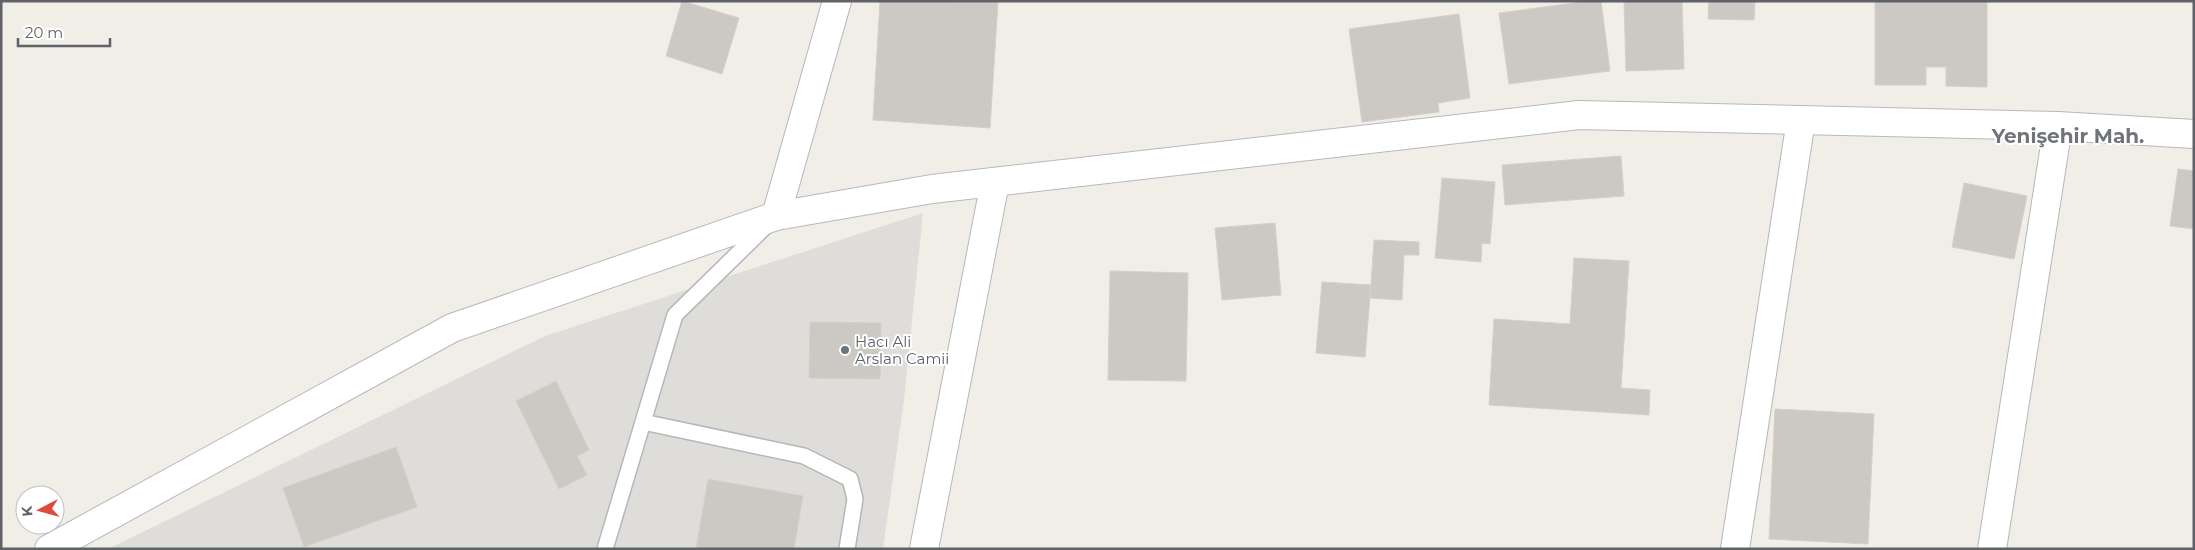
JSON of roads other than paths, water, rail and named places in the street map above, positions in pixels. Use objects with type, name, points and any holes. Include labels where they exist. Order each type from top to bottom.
[{"type":"street","points":[[776,216],[837,1]]},
{"type":"street","points":[[49,549],[452,328],[776,216],[932,189],[1579,114],[2058,126],[2194,134]]},
{"type":"street","points":[[1735,549],[1801,120]]},
{"type":"street","points":[[1992,549],[2058,126]]},
{"type":"street","points":[[924,549],[995,182]]},
{"type":"lane","points":[[605,549],[675,315],[776,216]]},
{"type":"lane","points":[[642,422],[804,456],[850,478],[855,499],[847,549]]},
{"type":"place","name":"Hacı Ali Arslan Camii","points":[[845,350]]},
{"type":"district","name":"Yenişehir Mah.","points":[[2068,136]]}]
